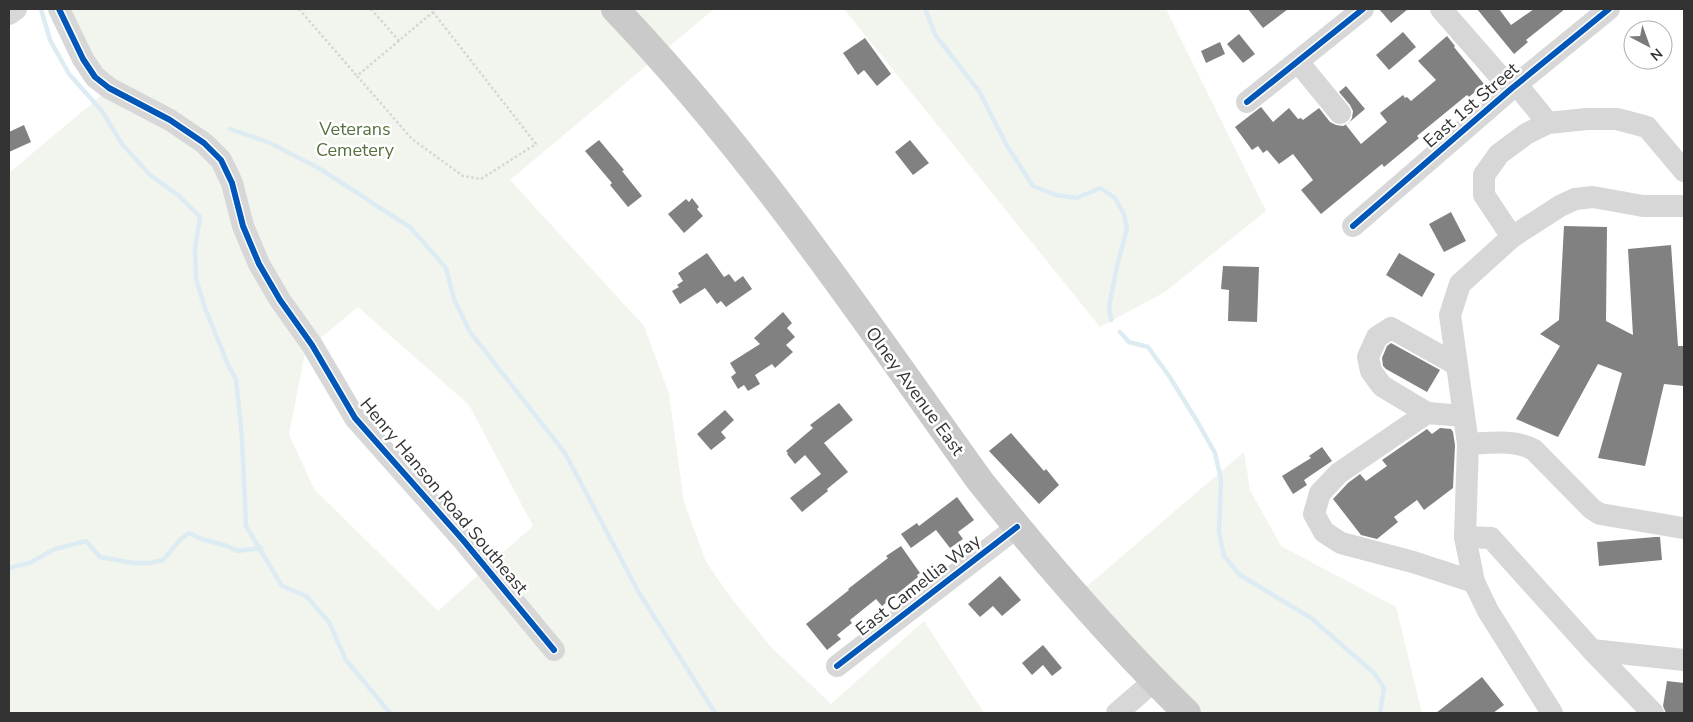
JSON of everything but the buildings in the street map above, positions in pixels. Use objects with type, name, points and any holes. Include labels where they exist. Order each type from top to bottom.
[{"type":"main road","name":"Olney Avenue East","points":[[615,9],[658,55],[777,198],[980,481],[1017,527],[1154,681],[1187,713]]},
{"type":"street","points":[[9,14],[16,9]]},
{"type":"street","name":"Henry Hanson Road Southeast","points":[[59,9],[82,60],[95,77],[109,88],[170,120],[204,143],[221,160],[232,183],[243,226],[259,264],[280,300],[312,346],[355,418],[463,540],[554,650]]},
{"type":"street","points":[[1247,102],[1364,9]]},
{"type":"street","points":[[1440,9],[1548,123]]},
{"type":"street","name":"East 1st Street","points":[[1354,226],[1514,87],[1609,9]]},
{"type":"street","points":[[1298,62],[1340,113]]},
{"type":"street","points":[[1512,237],[1484,194],[1484,175],[1499,154],[1526,134],[1548,123],[1617,118],[1647,127],[1684,171]]},
{"type":"street","points":[[1552,713],[1488,611],[1474,582],[1465,537],[1468,444],[1450,315],[1460,284],[1512,237],[1560,206],[1575,199],[1593,197],[1643,206],[1684,206]]},
{"type":"street","points":[[1457,365],[1391,328],[1377,337],[1368,358],[1371,371],[1382,386],[1427,413],[1464,416]]},
{"type":"street","points":[[1427,413],[1339,473],[1320,493],[1314,514],[1324,532],[1341,543],[1413,562],[1474,582]]},
{"type":"street","points":[[1468,444],[1506,442],[1524,445],[1534,450],[1592,509],[1600,514],[1684,524]]},
{"type":"street","name":"East Camellia Way","points":[[837,666],[1017,527]]},
{"type":"street","points":[[1465,537],[1491,538],[1592,650],[1653,713]]},
{"type":"street","points":[[1592,650],[1684,660]]},
{"type":"street","points":[[1117,713],[1154,681]]},
{"type":"path","points":[[299,9],[412,139],[463,176],[480,179],[536,144],[433,12]]},
{"type":"path","points":[[371,9],[399,41]]},
{"type":"path","points":[[357,76],[436,9]]},
{"type":"green space","name":"Veterans Cemetery","points":[[59,9],[714,9],[510,180],[644,326],[669,394],[684,502],[706,562],[732,599],[770,646],[831,704],[924,621],[984,713],[9,713],[9,173],[103,94],[176,130],[217,163],[236,229],[278,308],[306,348],[289,434],[314,489],[438,611],[533,526],[469,405],[358,307],[312,345],[283,303],[257,259],[240,220],[232,184],[220,160],[201,141],[178,124],[98,80],[83,61]]},
{"type":"green space","points":[[844,9],[1166,9],[1266,211],[1165,292],[1100,327]]},
{"type":"green space","points":[[1244,452],[1250,490],[1281,546],[1396,607],[1422,713],[1203,713],[1163,674],[1086,587]]},
{"type":"waterway","points":[[41,9],[50,40],[69,74],[102,111],[122,144],[150,175],[178,195],[200,217],[195,249],[196,279],[205,308],[229,367],[236,379],[242,438],[246,526],[282,586],[306,596],[329,622],[346,660],[390,713]]},
{"type":"waterway","points":[[925,9],[936,36],[979,91],[1006,144],[1033,186],[1056,195],[1077,198],[1100,188],[1115,198],[1124,214],[1127,229],[1109,307],[1111,320]]},
{"type":"waterway","points":[[230,129],[270,143],[322,170],[411,228],[446,268],[454,299],[470,332],[565,453],[638,591],[715,713]]},
{"type":"waterway","points":[[1120,332],[1129,342],[1148,347],[1169,376],[1215,453],[1221,479],[1219,532],[1224,556],[1240,575],[1311,618],[1374,673],[1384,688],[1380,713]]},
{"type":"waterway","points":[[9,568],[29,563],[55,549],[86,541],[100,557],[133,563],[149,563],[163,560],[180,540],[189,533],[237,551],[261,548]]},
{"type":"cycle path","points":[[59,9],[83,59],[95,77],[109,88],[170,120],[204,143],[221,160],[232,183],[243,226],[259,264],[280,300],[312,345],[355,418],[463,540],[554,650]]},
{"type":"cycle path","points":[[1247,102],[1363,9]]},
{"type":"cycle path","points":[[1353,226],[1511,89],[1609,9]]},
{"type":"cycle path","points":[[837,666],[1017,527]]}]
